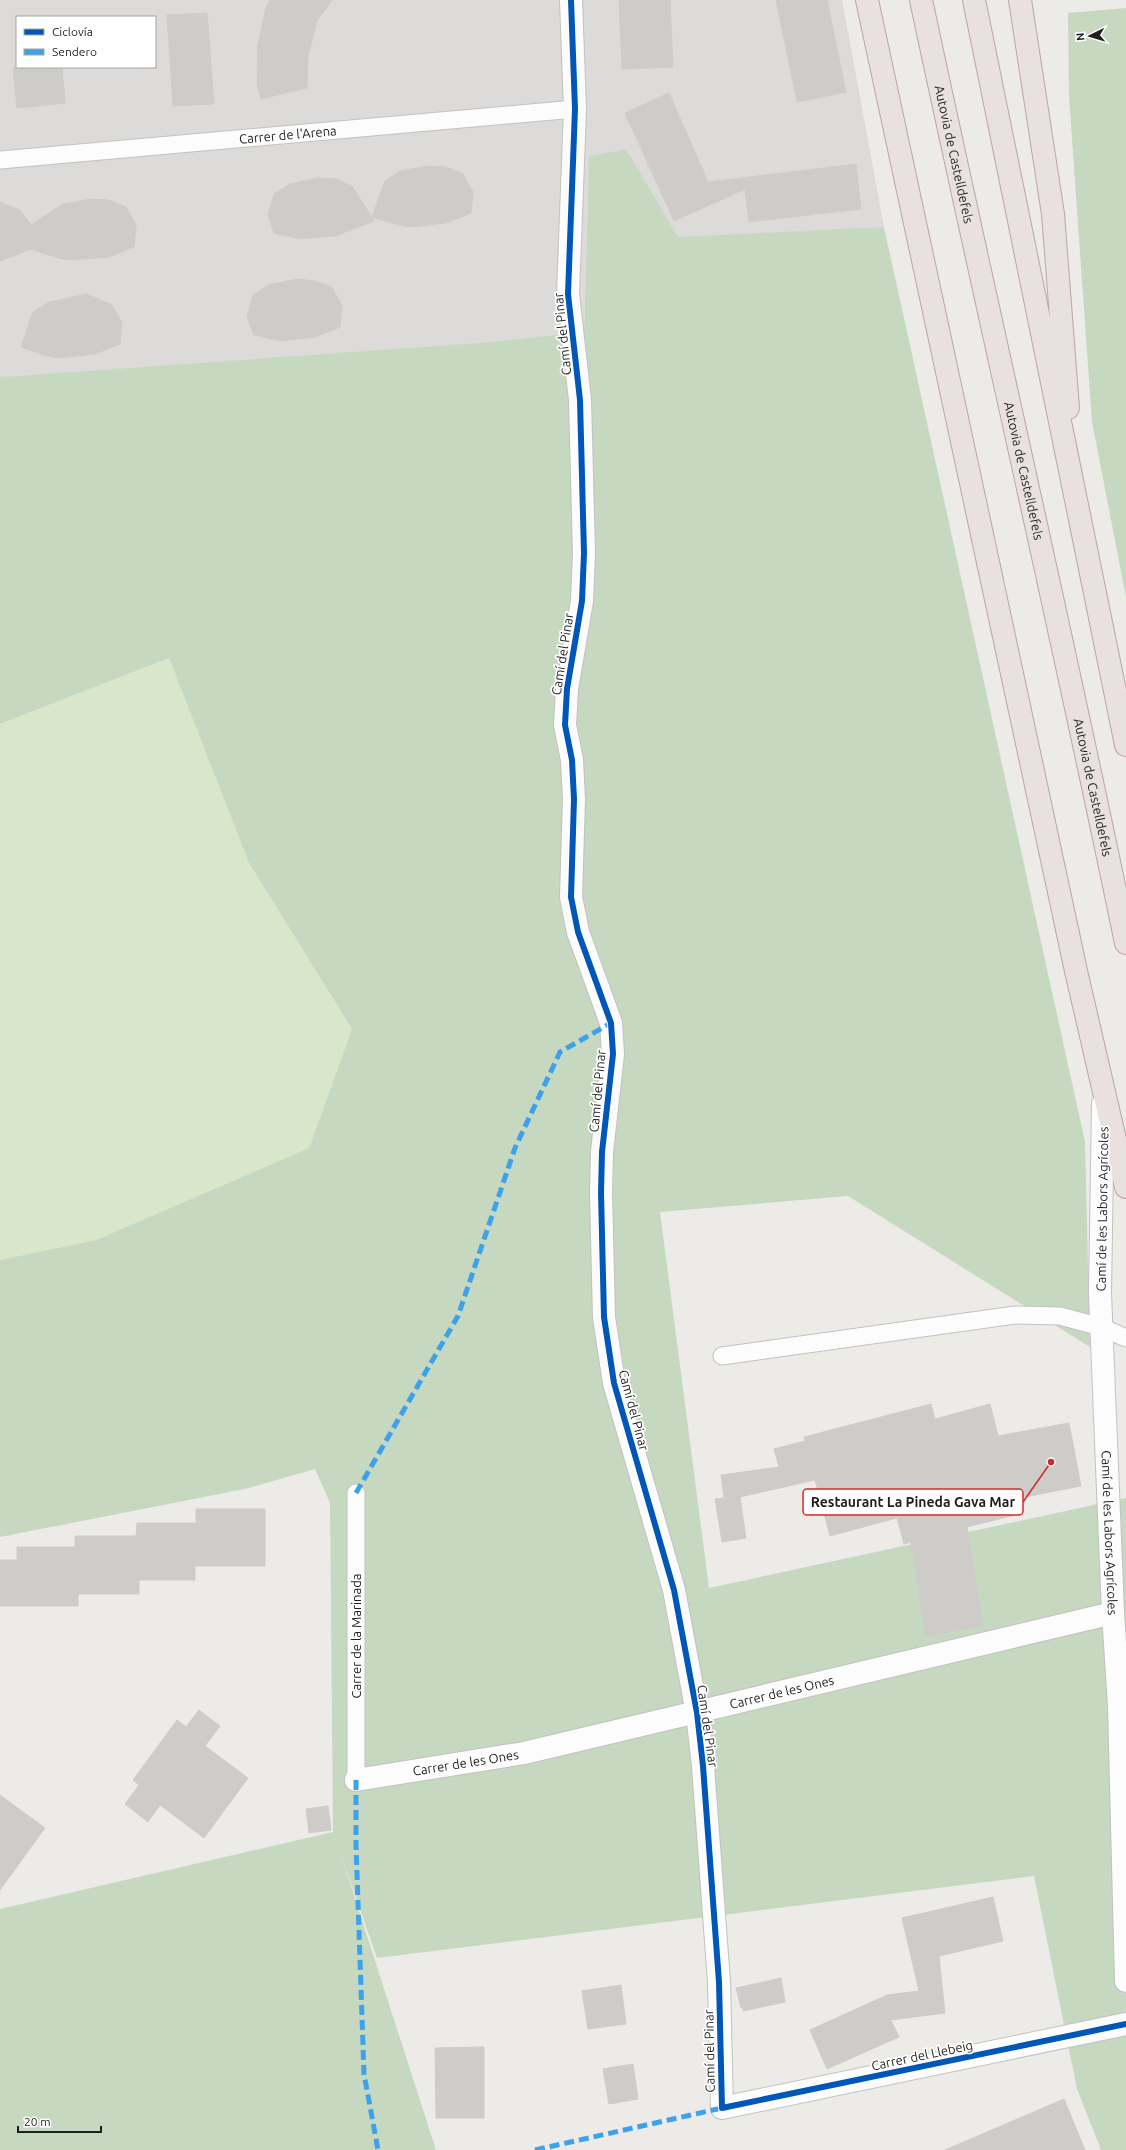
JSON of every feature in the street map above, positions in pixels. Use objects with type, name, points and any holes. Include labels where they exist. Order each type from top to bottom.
[{"type":"highway","points":[[867,0],[1075,963],[1126,1187]]},
{"type":"highway","name":"Autovia de Castelldefels","points":[[920,0],[986,306],[1093,780],[1126,943]]},
{"type":"highway","points":[[974,0],[1074,497],[1126,745]]},
{"type":"highway","points":[[1020,0],[1053,214],[1074,497]]},
{"type":"street","name":"Camí del Pinar","points":[[571,0],[575,109],[568,294],[580,400],[584,553],[582,601],[567,689],[565,725],[572,760],[574,799],[571,897],[578,932],[611,1023],[613,1054],[602,1152],[601,1193],[604,1317],[614,1383],[674,1590],[697,1713],[703,1766],[719,1982],[722,2108]]},
{"type":"street","name":"Camí de les Labors Agrícoles","points":[[1103,1085],[1102,1327],[1113,1613],[1119,1705],[1126,1981]]},
{"type":"street","name":"Carrer de les Ones","points":[[356,1780],[524,1753],[1113,1613]]},
{"type":"street","name":"Carrer del Llebeig","points":[[722,2108],[1126,2024]]},
{"type":"lane","name":"Carrer de l'Arena","points":[[0,160],[575,109]]},
{"type":"lane","points":[[722,1356],[1015,1315],[1060,1316],[1102,1327],[1126,1338]]},
{"type":"lane","name":"Carrer de la Marinada","points":[[356,1493],[356,1780]]},
{"type":"shaded area","points":[[0,0],[842,0],[884,227],[683,246],[625,149],[589,156],[584,332],[490,342],[0,377]]},
{"type":"green space","points":[[1126,8],[1126,597],[1092,422],[1069,97],[1068,13]]},
{"type":"green space","points":[[626,149],[678,237],[884,227],[1085,1142],[1090,1347],[848,1196],[660,1212],[709,1588],[1126,1498],[1126,2150],[1101,2150],[1077,2089],[1034,1876],[377,1958],[341,1855],[436,2150],[0,2150],[0,1909],[333,1832],[330,1503],[315,1469],[245,1489],[0,1537],[0,1260],[96,1240],[309,1148],[352,1029],[249,863],[169,658],[0,724],[0,377],[490,342],[584,332],[589,156]]},
{"type":"green space","points":[[169,658],[249,863],[352,1029],[309,1148],[96,1240],[0,1260],[0,724]]},
{"type":"building","points":[[270,0],[332,0],[317,21],[308,56],[307,88],[261,99],[257,84],[258,45],[266,7]]},
{"type":"building","points":[[619,0],[670,0],[673,67],[622,69]]},
{"type":"building","points":[[776,0],[827,0],[846,92],[797,102]]},
{"type":"building","points":[[207,13],[214,104],[173,106],[167,15]]},
{"type":"building","points":[[13,67],[62,68],[65,103],[17,108]]},
{"type":"building","points":[[669,93],[708,182],[856,164],[861,209],[749,222],[745,189],[674,221],[625,113]]},
{"type":"building","points":[[428,166],[446,167],[463,174],[473,192],[471,213],[446,223],[411,227],[398,225],[372,217],[385,181],[400,171]]},
{"type":"building","points":[[317,178],[336,179],[352,186],[374,221],[335,236],[300,239],[274,233],[268,216],[274,194],[290,184]]},
{"type":"building","points":[[91,199],[109,200],[126,207],[136,225],[134,247],[109,257],[74,260],[61,259],[31,249],[0,261],[0,202],[20,210],[31,225],[63,204]]},
{"type":"building","points":[[297,279],[315,281],[332,287],[342,306],[340,327],[315,337],[280,341],[254,335],[247,317],[253,295],[269,285]]},
{"type":"building","points":[[87,294],[112,305],[122,323],[120,344],[95,354],[60,358],[47,356],[21,347],[33,312],[49,302]]},
{"type":"building","points":[[931,1404],[935,1419],[990,1404],[998,1436],[1069,1423],[1081,1486],[1015,1499],[1019,1514],[967,1527],[983,1626],[926,1636],[911,1542],[904,1544],[897,1518],[830,1536],[815,1480],[740,1497],[746,1538],[722,1542],[715,1499],[724,1498],[721,1475],[779,1467],[774,1449],[805,1441],[804,1437]]},
{"type":"building","points":[[196,1509],[265,1509],[265,1566],[195,1566],[195,1580],[139,1580],[139,1594],[78,1594],[78,1606],[0,1606],[0,1560],[17,1560],[17,1547],[75,1547],[75,1536],[136,1536],[137,1523],[196,1523]]},
{"type":"building","points":[[199,1710],[220,1726],[205,1746],[248,1778],[204,1838],[160,1805],[148,1822],[125,1804],[139,1785],[133,1780],[177,1720],[186,1727]]},
{"type":"building","points":[[0,1795],[45,1828],[0,1890]]},
{"type":"building","points":[[328,1806],[331,1830],[309,1833],[306,1809]]},
{"type":"building","points":[[993,1897],[1003,1941],[939,1956],[945,2013],[891,2020],[899,2037],[827,2069],[810,2030],[887,1995],[919,1991],[902,1918]]},
{"type":"building","points":[[781,1978],[785,2002],[743,2011],[736,1988]]},
{"type":"building","points":[[621,1985],[626,2024],[588,2029],[582,1991]]},
{"type":"building","points":[[484,2047],[484,2118],[436,2118],[435,2048]]},
{"type":"building","points":[[633,2064],[638,2099],[609,2104],[603,2069]]},
{"type":"building","points":[[1064,2099],[1085,2150],[945,2150]]},
{"type":"marked path","points":[[356,1493],[458,1316],[515,1148],[560,1052],[611,1023]]},
{"type":"marked path","points":[[356,1780],[356,1845],[364,2074],[378,2150]]},
{"type":"marked path","points":[[535,2150],[722,2108]]},
{"type":"cycle path","points":[[571,0],[575,109],[568,294],[580,400],[584,553],[582,601],[567,689],[565,725],[572,760],[574,799],[571,897],[578,932],[611,1023],[613,1054],[602,1152],[601,1193],[604,1317],[614,1383],[674,1590],[697,1713],[703,1766],[719,1982],[722,2108],[1126,2024]]},
{"type":"place","name":"Restaurant La Pineda Gava Mar","points":[[1051,1462]]}]
